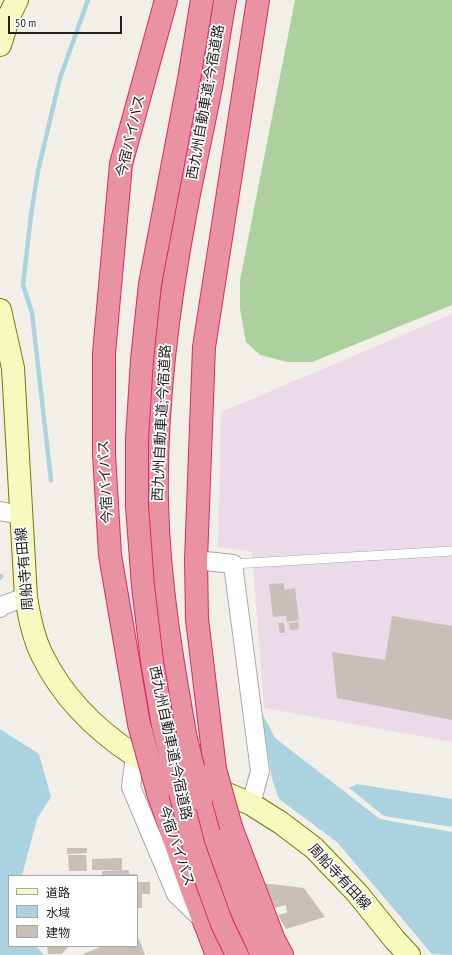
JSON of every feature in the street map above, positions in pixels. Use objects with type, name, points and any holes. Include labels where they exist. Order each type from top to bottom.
[{"type":"highway","name":"今宿バイパス","points":[[166,0],[121,164],[104,353],[104,454],[110,555],[139,724],[158,793],[217,955]]},
{"type":"highway","name":"西九州自動車道;今宿道路","points":[[202,0],[189,79],[150,284],[142,360],[137,439],[137,506],[143,586],[152,661],[163,726],[194,847],[222,924],[237,955]]},
{"type":"highway","name":"西九州自動車道;今宿道路","points":[[225,0],[212,81],[186,211],[164,358],[158,438],[157,505],[164,600],[172,659],[186,739],[213,840],[234,895],[262,955]]},
{"type":"highway","points":[[258,0],[204,347],[196,560],[197,619],[215,769],[231,828],[274,940],[282,955]]},
{"type":"main road","points":[[0,45],[9,10]]},
{"type":"main road","name":"周船寺有田線","points":[[0,310],[13,368],[10,513],[31,624],[41,654],[57,682],[78,709],[103,732],[135,756],[251,804],[281,823],[314,848],[357,893],[409,955]]},
{"type":"street","points":[[196,560],[233,564],[260,771],[251,804]]},
{"type":"street","points":[[0,608],[1,606],[26,597]]},
{"type":"street","points":[[135,756],[131,786],[134,794],[176,894],[203,919]]},
{"type":"lane","points":[[233,564],[452,551]]},
{"type":"shaded area","points":[[452,314],[452,742],[264,708],[252,552],[218,547],[221,412]]},
{"type":"green space","points":[[295,0],[452,0],[452,305],[312,362],[287,362],[260,355],[246,342],[240,309],[240,280]]},
{"type":"water","points":[[261,711],[275,738],[380,819],[452,832],[452,955],[432,954],[337,842],[279,799],[272,779]]},
{"type":"water","points":[[0,729],[39,754],[51,797],[37,819],[22,875],[8,875],[8,947],[37,947],[44,955],[0,955]]},
{"type":"water","points":[[357,784],[452,799],[452,827],[384,816],[349,788]]},
{"type":"building","points":[[284,583],[284,590],[295,588],[299,620],[287,622],[286,616],[273,617],[269,584]]},
{"type":"building","points":[[392,616],[452,626],[452,720],[337,698],[332,652],[385,660]]},
{"type":"building","points":[[298,622],[299,629],[290,630],[289,623]]},
{"type":"building","points":[[278,623],[284,623],[285,633],[280,633]]},
{"type":"building","points":[[67,848],[87,848],[87,853],[67,854]]},
{"type":"building","points":[[68,855],[86,855],[87,871],[69,871]]},
{"type":"building","points":[[122,858],[122,870],[92,870],[92,859]]},
{"type":"building","points":[[129,870],[129,874],[137,875],[102,875],[102,871]]},
{"type":"building","points":[[138,882],[150,882],[150,894],[142,894],[142,908],[138,908]]},
{"type":"building","points":[[263,883],[304,888],[325,917],[286,929],[278,915],[287,913],[286,905],[275,908]]},
{"type":"building","points":[[138,940],[145,955],[83,954],[100,947],[138,947]]},
{"type":"building","points":[[47,947],[68,947],[62,954],[48,954]]},
{"type":"waterway","points":[[51,480],[32,313],[23,285],[31,215],[38,171],[60,78],[88,0]]}]
